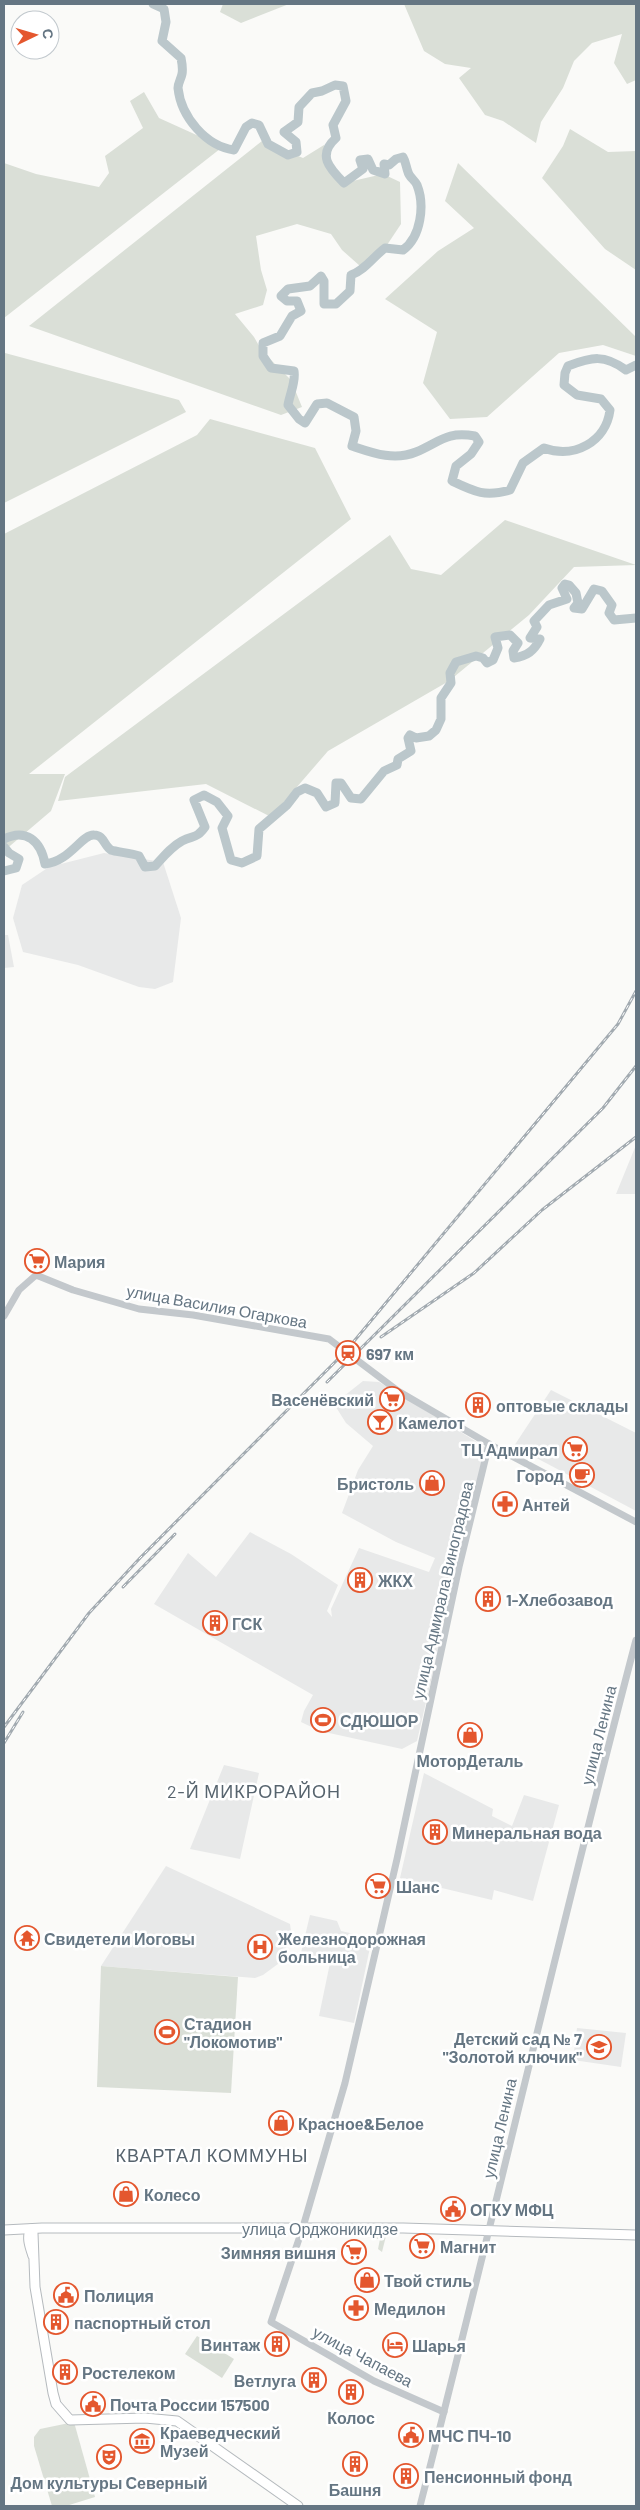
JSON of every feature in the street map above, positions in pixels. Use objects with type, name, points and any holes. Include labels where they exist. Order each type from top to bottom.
[{"type":"main road","name":"улица Орджоникидзе","points":[[4,2230],[42,2228],[303,2227],[636,2235]]},
{"type":"main road","points":[[31,2245],[42,2228]]},
{"type":"main road","points":[[31,2229],[35,2287],[53,2393],[56,2404],[70,2420],[152,2418],[177,2421],[298,2506]]},
{"type":"main road","points":[[14,2230],[22,2235],[31,2245]]},
{"type":"street","name":"улица Василия Огаркова","points":[[4,1316],[19,1290],[36,1275],[73,1290],[139,1310],[193,1315],[329,1339],[398,1392],[489,1444],[636,1522]]},
{"type":"street","name":"улица Адмирала Виноградова","points":[[271,2322],[303,2227],[345,2083],[394,1872],[459,1567],[489,1444]]},
{"type":"street","name":"улица Ленина","points":[[420,2506],[489,2232],[540,2017],[636,1640]]},
{"type":"street","name":"улица Чапаева","points":[[271,2322],[374,2381],[444,2412]]},
{"type":"shaded area","points":[[223,4],[289,4],[241,23],[220,12]]},
{"type":"shaded area","points":[[404,4],[636,4],[636,80],[627,84],[614,63],[622,34],[592,43],[574,61],[563,88],[541,122],[536,143],[503,121],[485,115],[459,78],[471,68],[445,64],[424,51]]},
{"type":"shaded area","points":[[144,92],[159,118],[212,142],[225,145],[4,318],[4,163],[36,174],[99,187],[109,173],[105,156],[143,128],[130,101]]},
{"type":"shaded area","points":[[570,129],[608,152],[636,151],[636,270],[605,249],[542,178],[563,146]]},
{"type":"shaded area","points":[[262,141],[303,158],[324,145],[326,164],[344,183],[383,174],[400,182],[401,224],[385,248],[360,266],[342,250],[331,234],[297,224],[256,236],[261,270],[267,290],[263,305],[235,314],[254,337],[262,351],[291,380],[302,407],[281,415],[29,326]]},
{"type":"shaded area","points":[[458,163],[635,336],[636,356],[603,345],[559,353],[487,417],[450,419],[423,383],[437,332],[385,299],[438,251],[474,228],[445,201]]},
{"type":"shaded area","points":[[5,353],[179,400],[186,412],[4,503]]},
{"type":"shaded area","points":[[210,419],[315,448],[351,519],[29,774],[65,774],[51,811],[4,851],[4,534],[197,435]]},
{"type":"shaded area","points":[[505,520],[636,565],[574,567],[529,615],[449,681],[328,751],[271,817],[206,784],[58,801],[65,777],[390,535],[411,569],[441,575]]},
{"type":"shaded area","points":[[104,853],[163,862],[181,918],[173,982],[155,989],[139,987],[78,965],[23,952],[13,918],[22,885],[49,867]]},
{"type":"shaded area","points":[[4,935],[8,935],[14,967],[4,968]]},
{"type":"shaded area","points":[[636,1145],[636,1194],[616,1194]]},
{"type":"shaded area","points":[[363,1381],[379,1382],[485,1447],[417,1741],[402,1749],[320,1731],[301,1722],[304,1711],[313,1695],[154,1604],[188,1553],[216,1577],[250,1532],[291,1554],[338,1585],[327,1611],[332,1617],[331,1609],[359,1548],[429,1572],[435,1558],[396,1542],[342,1513],[358,1470],[373,1446],[346,1423],[334,1404]]},
{"type":"shaded area","points":[[551,1390],[636,1433],[636,1511],[514,1446]]},
{"type":"shaded area","points":[[224,1765],[259,1773],[240,1859],[190,1849]]},
{"type":"shaded area","points":[[424,1773],[493,1809],[492,1816],[512,1826],[524,1795],[559,1805],[533,1901],[494,1890],[492,1900],[400,1878]]},
{"type":"shaded area","points":[[166,1866],[290,1924],[291,1931],[282,1961],[263,1975],[255,1978],[101,1966]]},
{"type":"shaded area","points":[[310,1915],[337,1921],[341,1931],[372,1938],[354,2023],[319,2016],[330,1963],[300,1957]]},
{"type":"shaded area","name":"Стадион \"Локомотив\"","points":[[101,1966],[238,1977],[231,2093],[97,2087]]},
{"type":"shaded area","name":"Детский сад № 7 \"Золотой ключик\"","points":[[577,2028],[626,2033],[621,2067],[573,2060]]},
{"type":"shaded area","points":[[370,2231],[387,2232],[382,2252],[378,2249],[380,2239],[368,2237]]},
{"type":"shaded area","points":[[197,2336],[234,2359],[222,2378],[185,2354]]},
{"type":"shaded area","points":[[74,2422],[95,2497],[66,2506],[52,2506],[34,2446],[34,2437],[40,2429]]},
{"type":"waterway","points":[[153,4],[164,9],[166,22],[162,41],[181,58],[182,76],[178,88],[184,109],[197,128],[214,143],[234,150],[246,127],[252,123],[259,125],[268,144],[288,155],[297,152],[296,142],[284,132],[298,122],[299,107],[312,93],[335,85],[343,86],[346,101],[333,125],[336,138],[330,144],[326,156],[330,167],[344,183],[363,169],[360,160],[368,159],[373,170],[385,174],[384,164],[389,165],[396,159],[403,157],[409,174],[417,185],[421,202],[420,220],[414,237],[403,250],[385,248],[365,267],[351,275],[350,291],[336,304],[324,304],[324,281],[321,276],[310,286],[288,289],[281,296],[287,301],[297,301],[301,311],[292,316],[280,336],[263,343],[263,356],[271,368],[294,371],[294,383],[288,405],[299,419],[305,423],[317,404],[327,403],[354,417],[356,431],[352,446],[392,456],[408,455],[450,436],[475,436],[479,442],[471,454],[456,466],[452,481],[480,492],[501,492],[510,490],[523,463],[544,448],[555,451],[577,449],[587,445],[602,431],[610,410],[601,399],[577,395],[564,385],[568,366],[591,359],[611,361],[626,370],[636,365]]},
{"type":"waterway","points":[[4,839],[19,835],[31,839],[40,849],[45,864],[54,862],[68,854],[89,836],[97,835],[111,850],[139,856],[145,867],[155,866],[174,846],[197,835],[205,827],[194,800],[204,795],[217,802],[228,816],[222,828],[231,860],[242,863],[257,856],[259,829],[287,805],[297,792],[305,788],[317,793],[326,807],[335,803],[336,783],[341,783],[351,798],[361,799],[384,771],[397,765],[398,759],[411,751],[408,738],[410,735],[416,738],[429,736],[436,730],[441,719],[441,698],[451,683],[450,673],[456,662],[476,656],[483,658],[487,663],[493,660],[498,648],[495,637],[510,635],[518,643],[513,651],[514,658],[530,652],[540,639],[530,638],[537,627],[534,621],[549,605],[567,599],[562,588],[565,584],[569,585],[576,593],[578,603],[574,608],[582,609],[594,589],[602,591],[612,605],[609,613],[614,620],[636,618]]},
{"type":"waterway","points":[[4,847],[9,853],[19,859],[16,868],[4,871]]},
{"type":"railway","points":[[4,1727],[89,1613],[140,1558],[345,1352],[618,1024],[636,991]]},
{"type":"railway","points":[[327,1382],[603,1108],[636,1066]]},
{"type":"railway","points":[[381,1337],[474,1273],[542,1210],[636,1137]]},
{"type":"railway","points":[[123,1587],[175,1534]]},
{"type":"railway","points":[[4,1743],[23,1712]]},
{"type":"place","name":"Мария","points":[[37,1261]]},
{"type":"place","name":"697 км","points":[[348,1353]]},
{"type":"place","name":"Васенёвский","points":[[392,1399]]},
{"type":"place","name":"оптовые склады","points":[[478,1405]]},
{"type":"place","name":"Камелот","points":[[380,1422]]},
{"type":"place","name":"ТЦ Адмирал","points":[[575,1449]]},
{"type":"place","name":"Город","points":[[582,1475]]},
{"type":"place","name":"Бристоль","points":[[432,1483]]},
{"type":"place","name":"Антей","points":[[505,1504]]},
{"type":"place","name":"ЖКХ","points":[[360,1580]]},
{"type":"place","name":"1-Хлебозавод","points":[[488,1599]]},
{"type":"place","name":"ГСК","points":[[215,1623]]},
{"type":"place","name":"СДЮШОР","points":[[323,1720]]},
{"type":"place","name":"МоторДеталь","points":[[470,1735]]},
{"type":"place","name":"Минеральная вода","points":[[435,1832]]},
{"type":"place","name":"Шанс","points":[[378,1886]]},
{"type":"place","name":"Свидетели Иоговы","points":[[27,1938]]},
{"type":"place","name":"Железнодорожная больница","points":[[260,1947]]},
{"type":"place","name":"Стадион \"Локомотив\"","points":[[167,2032]]},
{"type":"place","name":"Детский сад № 7 \"Золотой ключик\"","points":[[599,2047]]},
{"type":"place","name":"Красное&Белое","points":[[281,2123]]},
{"type":"place","name":"Колесо","points":[[126,2194]]},
{"type":"place","name":"ОГКУ МФЦ","points":[[453,2209]]},
{"type":"place","name":"Магнит","points":[[422,2246]]},
{"type":"place","name":"Зимняя вишня","points":[[354,2252]]},
{"type":"place","name":"Твой стиль","points":[[367,2280]]},
{"type":"place","name":"Полиция","points":[[66,2295]]},
{"type":"place","name":"Медилон","points":[[356,2308]]},
{"type":"place","name":"паспортный стол","points":[[56,2322]]},
{"type":"place","name":"Винтаж","points":[[277,2344]]},
{"type":"place","name":"Шарья","points":[[395,2345]]},
{"type":"place","name":"Ростелеком","points":[[65,2372]]},
{"type":"place","name":"Ветлуга","points":[[314,2380]]},
{"type":"place","name":"Колос","points":[[351,2392]]},
{"type":"place","name":"Почта России 157500","points":[[93,2404]]},
{"type":"place","name":"МЧС ПЧ-10","points":[[411,2435]]},
{"type":"place","name":"Краеведческий Музей","points":[[142,2441]]},
{"type":"place","name":"Дом культуры Северный","points":[[109,2457]]},
{"type":"place","name":"Башня","points":[[355,2464]]},
{"type":"place","name":"Пенсионный фонд","points":[[406,2476]]},
{"type":"district","name":"2-Й МИКРОРАЙОН","points":[[254,1791]]},
{"type":"district","name":"КВАРТАЛ КОММУНЫ","points":[[212,2155]]}]
